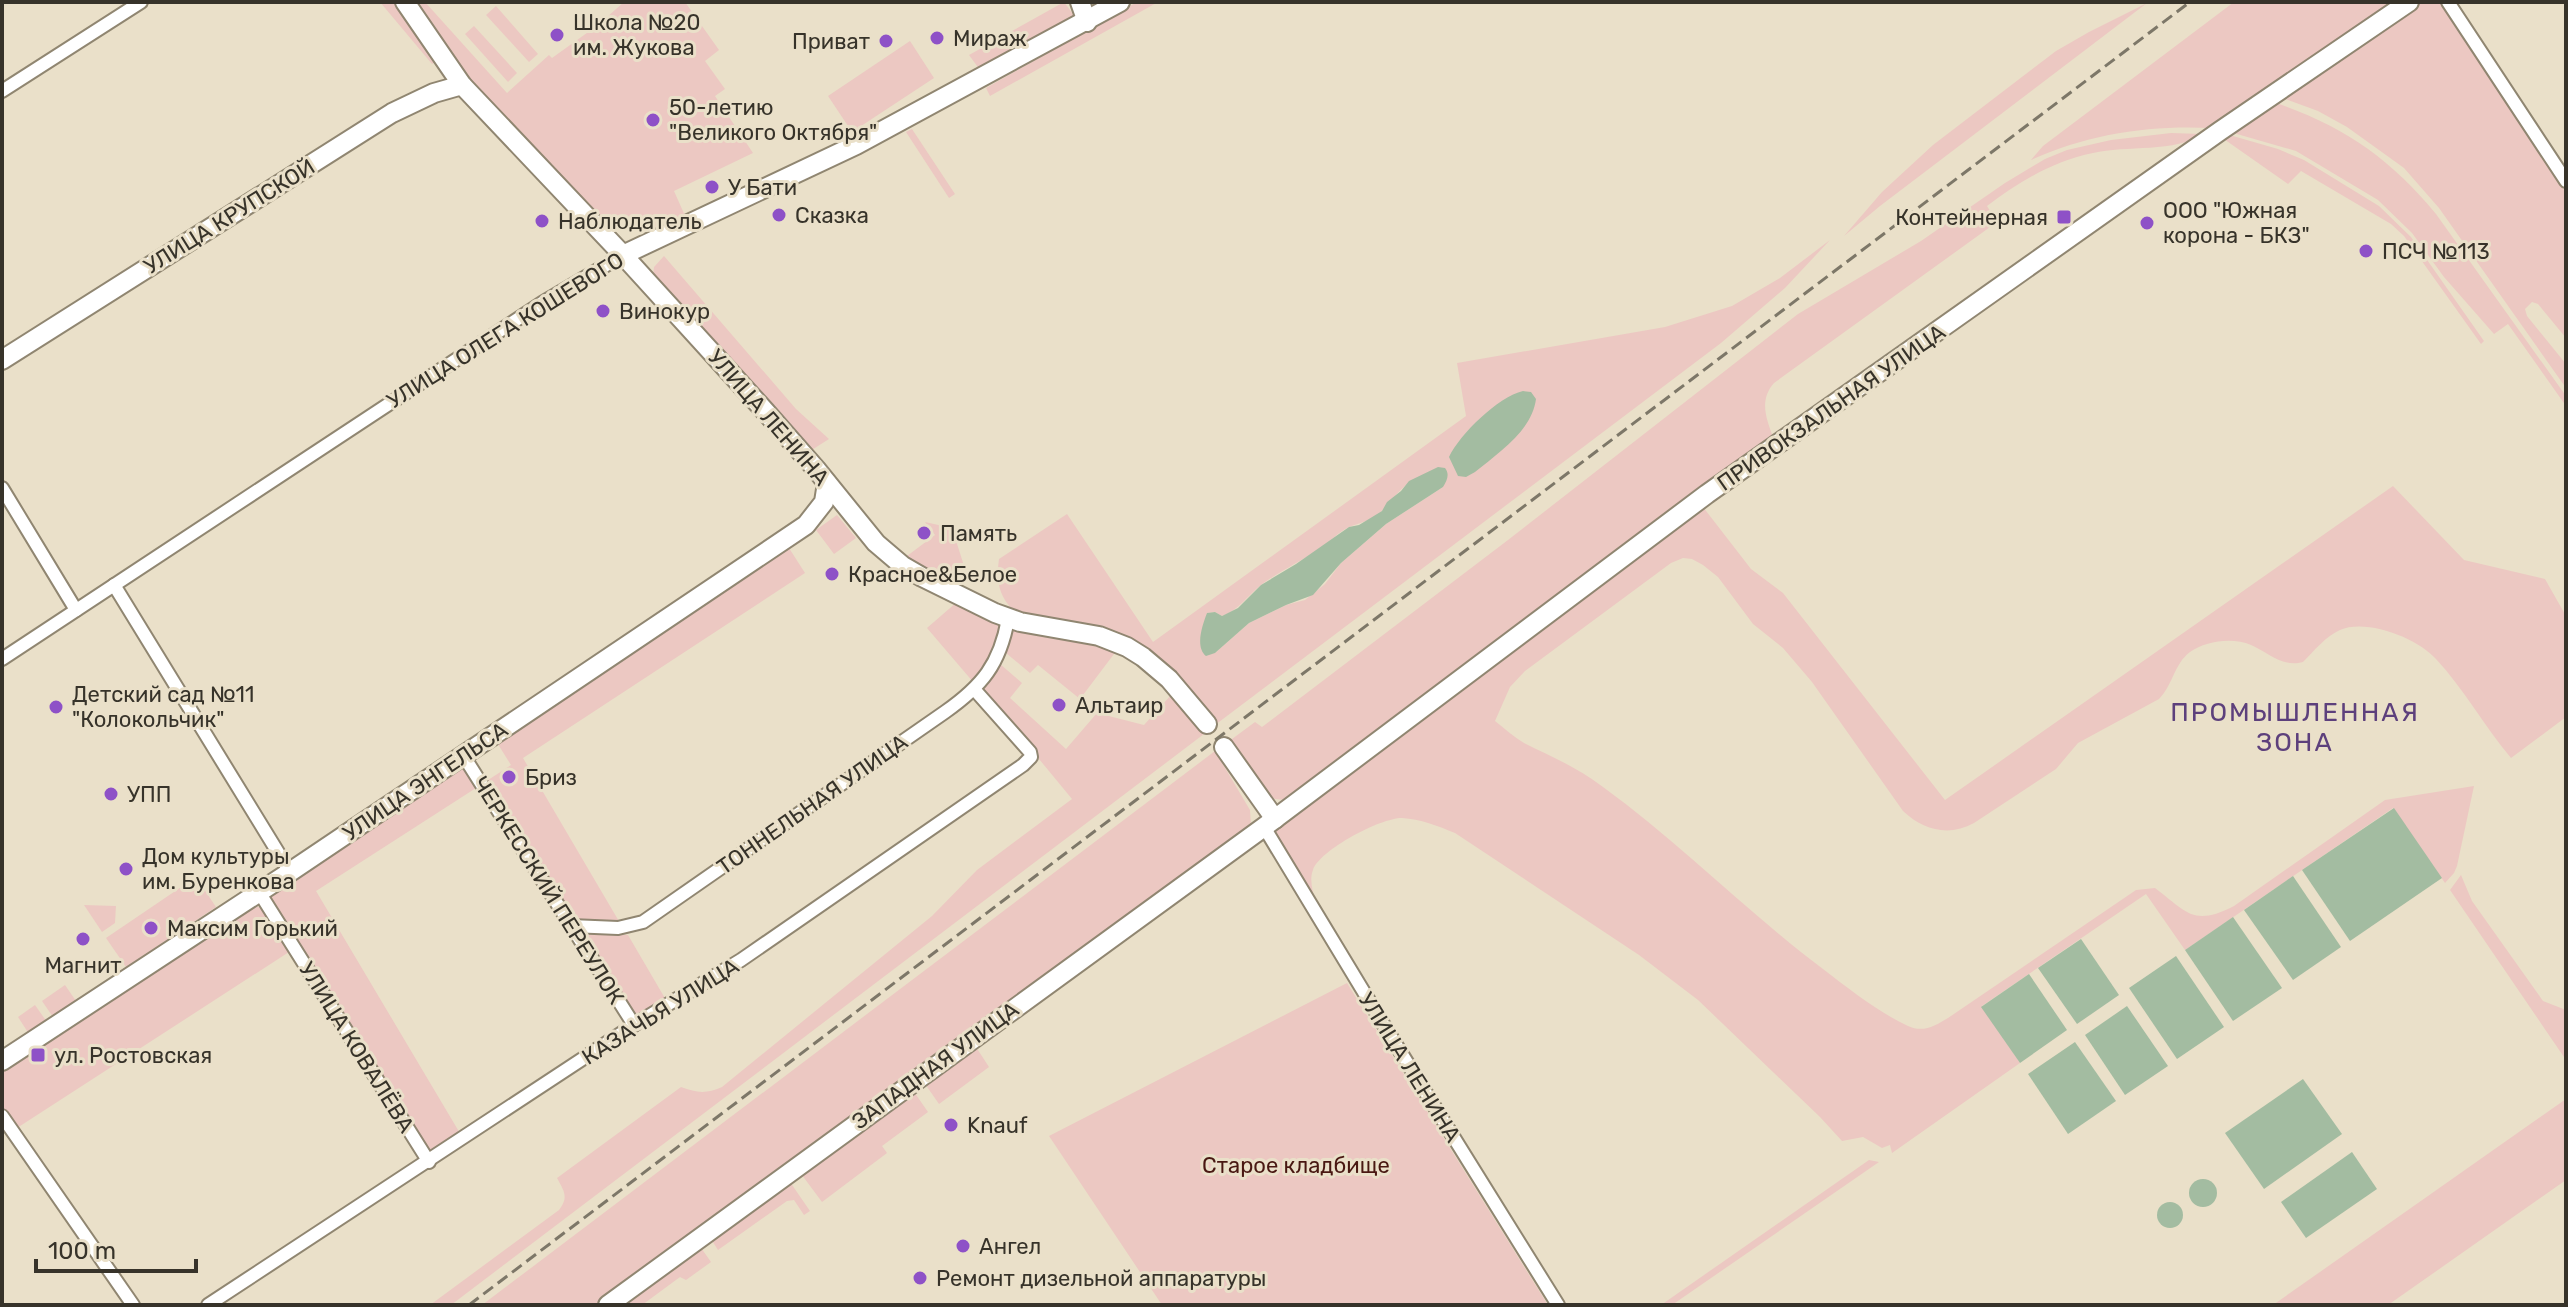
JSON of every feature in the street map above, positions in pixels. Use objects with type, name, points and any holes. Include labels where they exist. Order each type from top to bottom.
[{"type":"street","points":[[2,91],[141,2]]},
{"type":"street","name":"УЛИЦА ЛЕНИНА","points":[[405,2],[462,85],[623,255],[827,483],[869,536],[903,566],[941,588],[1008,619],[1099,636],[1127,647],[1169,679],[1207,724]]},
{"type":"street","points":[[1080,2],[1087,22]]},
{"type":"street","name":"УЛИЦА ОЛЕГА КОШЕВОГО","points":[[2,659],[542,303],[623,255],[856,145],[1120,2]]},
{"type":"street","name":"ПРИВОКЗАЛЬНАЯ УЛИЦА","points":[[1270,823],[1707,494],[2220,131],[2409,2]]},
{"type":"street","points":[[2448,2],[2566,181]]},
{"type":"street","name":"УЛИЦА КРУПСКОЙ","points":[[2,360],[392,113],[423,97],[462,85]]},
{"type":"street","name":"УЛИЦА ЭНГЕЛЬСА","points":[[2,1061],[290,872],[806,525],[824,502],[827,483]]},
{"type":"street","points":[[2,488],[76,610]]},
{"type":"street","points":[[114,585],[290,872]]},
{"type":"street","name":"ТОННЕЛЬНАЯ УЛИЦА","points":[[571,926],[618,928],[643,922],[945,712],[974,689],[989,670],[1001,650],[1008,619]]},
{"type":"street","name":"КАЗАЧЬЯ УЛИЦА","points":[[208,1305],[634,1025],[741,960],[1028,760],[1030,752],[974,689]]},
{"type":"street","name":"УЛИЦА ЛЕНИНА","points":[[1224,747],[1385,1027],[1558,1305]]},
{"type":"street","name":"ЧЕРКЕССКИЙ ПЕРЕУЛОК","points":[[463,755],[634,1025]]},
{"type":"street","name":"ЗАПАДНАЯ УЛИЦА","points":[[608,1305],[1270,823]]},
{"type":"street","name":"УЛИЦА КОВАЛЁВА","points":[[259,892],[429,1162]]},
{"type":"street","points":[[2,1116],[133,1305]]},
{"type":"green space","points":[[380,2],[400,2],[438,60],[432,64]]},
{"type":"green space","points":[[410,2],[425,2],[507,93],[549,55],[552,58],[624,2],[685,2],[719,50],[705,61],[725,89],[715,96],[753,153],[674,191],[686,218],[653,230],[632,231],[610,225],[598,219],[467,82]]},
{"type":"green space","points":[[1064,2],[1076,18],[980,70],[969,55]]},
{"type":"green space","points":[[1137,2],[1158,2],[990,96],[986,88]]},
{"type":"green space","points":[[2234,2],[2395,2],[2211,128],[2165,128],[2119,133],[2074,144],[2031,160],[2043,146]]},
{"type":"green space","points":[[2419,2],[2441,2],[2566,193],[2566,338],[2538,304],[2532,302],[2525,309],[2527,316],[2566,364],[2566,388],[2439,208],[2404,168],[2347,127],[2318,111],[2280,97]]},
{"type":"green space","points":[[2147,3],[1844,236],[1882,192],[1933,145],[2056,51]]},
{"type":"green space","points":[[496,6],[538,54],[529,62],[486,15]]},
{"type":"green space","points":[[474,26],[517,73],[508,82],[465,34]]},
{"type":"green space","points":[[910,41],[934,78],[852,132],[828,96]]},
{"type":"green space","points":[[2273,102],[2343,133],[2382,160],[2419,194],[2566,396],[2566,406],[2508,324],[2494,334],[2444,277],[2412,233],[2378,200],[2296,151],[2230,132]]},
{"type":"green space","points":[[912,129],[955,194],[949,198],[906,132]]},
{"type":"green space","points":[[2171,133],[2203,134],[2179,144],[2106,151],[2064,161],[2024,181],[1987,206],[1997,222],[1774,383],[1765,403],[1773,437],[1286,800],[1267,794],[1228,742],[1255,722],[1262,727],[1798,314],[1921,241],[2045,159],[2067,150],[2111,140]]},
{"type":"green space","points":[[2226,134],[2304,160],[2379,206],[2411,237],[2484,341],[2481,344],[2404,236],[2391,224],[2301,171],[2288,184],[2221,137]]},
{"type":"green space","points":[[1830,240],[1785,288],[1721,343],[1215,725],[1101,630],[1013,610],[1001,593],[999,559],[1067,514],[1153,642],[1466,416],[1457,363],[1665,327],[1732,306],[1780,278]],"holes":[[[1423,475],[1443,487],[1386,524],[1305,600],[1286,605],[1249,623],[1215,653],[1203,631],[1207,613],[1215,612],[1222,616],[1233,610],[1268,580],[1345,529],[1378,514],[1400,490],[1417,478]]]},
{"type":"green space","points":[[664,256],[796,409],[829,439],[807,453],[653,276],[654,267]]},
{"type":"green space","points":[[2393,486],[2464,560],[2545,579],[2566,616],[2566,717],[2511,758],[2436,659],[2405,637],[2377,628],[2351,627],[2335,633],[2303,662],[2295,663],[2282,661],[2244,643],[2219,641],[2190,652],[2180,662],[2159,699],[2078,743],[2056,769],[1974,823],[1955,830],[1928,827],[1903,811],[1812,682],[1783,648],[1753,624],[1718,577],[1692,559],[1683,558],[1671,563],[1525,671],[1510,687],[1495,721],[1524,743],[1593,780],[1843,984],[1886,1014],[1919,1029],[1934,1026],[1948,1018],[2136,890],[2155,888],[2191,914],[2199,916],[2220,912],[2234,906],[2385,800],[2474,786],[2457,866],[2445,883],[2393,808],[2185,950],[2146,894],[1982,1006],[2020,1063],[1892,1153],[1890,1145],[1882,1148],[1863,1137],[1842,1141],[1698,1000],[1639,955],[1455,833],[1422,821],[1402,818],[1366,829],[1338,845],[1318,862],[1311,878],[1315,901],[1276,837],[1276,827],[1703,507],[1751,569],[1783,593],[1945,800]]},
{"type":"green space","points":[[837,515],[856,538],[834,554],[816,530]]},
{"type":"green space","points":[[925,522],[952,528],[965,576],[957,580],[941,580],[903,559],[935,535]]},
{"type":"green space","points":[[789,548],[805,573],[523,758],[620,923],[574,922],[485,782],[511,765],[496,741]]},
{"type":"green space","points":[[957,602],[1003,622],[1000,643],[974,683],[927,628]]},
{"type":"green space","points":[[1015,626],[1090,639],[1117,650],[1080,699],[1038,665],[1030,673],[1006,653]]},
{"type":"green space","points":[[1000,664],[1022,683],[1010,698],[1066,749],[1097,713],[1144,725],[1171,695],[1204,734],[451,1305],[430,1305],[559,1210],[565,1198],[557,1178],[681,1087],[702,1092],[722,1087],[932,916],[977,870],[1072,799],[1039,759],[1036,750],[980,689]]},
{"type":"green space","points":[[1215,751],[1250,810],[1251,825],[1245,832],[969,1029],[595,1305],[482,1305]]},
{"type":"green space","points":[[460,764],[476,788],[316,891],[461,1135],[430,1155],[270,900],[270,894]]},
{"type":"green space","points":[[2461,875],[2472,901],[2543,1001],[2566,1010],[2566,1060],[2450,890]]},
{"type":"green space","points":[[196,877],[216,907],[126,967],[106,938]]},
{"type":"green space","points":[[251,904],[263,909],[289,952],[17,1128],[2,1108],[2,1069]]},
{"type":"green space","points":[[84,905],[116,906],[115,923],[102,932]]},
{"type":"green space","points":[[581,934],[628,935],[666,1000],[635,1019]]},
{"type":"green space","name":"Старое кладбище","points":[[1347,983],[1548,1305],[1162,1305],[1049,1136]]},
{"type":"green space","points":[[65,985],[76,1001],[53,1017],[42,1001]]},
{"type":"green space","points":[[35,1005],[47,1022],[29,1034],[18,1017]]},
{"type":"green space","points":[[974,1044],[989,1067],[939,1104],[923,1081]]},
{"type":"green space","points":[[912,1089],[928,1112],[882,1146],[887,1153],[822,1202],[799,1171]]},
{"type":"green space","points":[[2566,1099],[2566,1180],[2388,1305],[2273,1305]]},
{"type":"green space","points":[[1869,1160],[1879,1162],[1672,1305],[1661,1305]]},
{"type":"green space","points":[[788,1179],[810,1211],[804,1215],[794,1200],[787,1201],[718,1250],[709,1236]]},
{"type":"green space","points":[[699,1245],[711,1262],[686,1280],[680,1277],[642,1305],[616,1305]]},
{"type":"shaded area","points":[[1523,391],[1531,392],[1536,399],[1521,431],[1475,472],[1466,477],[1458,476],[1449,457],[1454,448],[1492,408]]},
{"type":"shaded area","points":[[1438,467],[1445,468],[1447,473],[1443,487],[1386,524],[1341,563],[1313,595],[1249,623],[1215,653],[1206,656],[1200,636],[1207,613],[1215,612],[1222,616],[1238,608],[1261,585],[1349,527],[1359,525],[1382,511],[1409,481]]},
{"type":"shaded area","points":[[2394,808],[2442,878],[2350,941],[2302,870]]},
{"type":"shaded area","points":[[2293,876],[2341,947],[2293,980],[2244,910]]},
{"type":"shaded area","points":[[2233,917],[2282,988],[2233,1021],[2185,950]]},
{"type":"shaded area","points":[[2081,939],[2119,995],[2077,1024],[2038,968]]},
{"type":"shaded area","points":[[2176,956],[2224,1027],[2177,1059],[2129,988]]},
{"type":"shaded area","points":[[2029,974],[2067,1030],[2020,1063],[1981,1007]]},
{"type":"shaded area","points":[[2127,1006],[2168,1066],[2125,1095],[2085,1035]]},
{"type":"shaded area","points":[[2075,1042],[2116,1101],[2068,1134],[2028,1074]]},
{"type":"shaded area","points":[[2303,1079],[2342,1134],[2264,1189],[2225,1133]]},
{"type":"shaded area","points":[[2352,1152],[2377,1189],[2306,1238],[2281,1202]]},
{"type":"shaded area","points":[[2203,1179],[2213,1183],[2217,1193],[2213,1203],[2203,1207],[2193,1203],[2189,1193],[2193,1183]]},
{"type":"shaded area","points":[[2170,1202],[2180,1205],[2183,1215],[2180,1225],[2170,1228],[2160,1225],[2157,1215],[2160,1205]]},
{"type":"railway","points":[[469,1305],[2190,2]]},
{"type":"place","name":"Школа №20 им. Жукова","points":[[557,35]]},
{"type":"place","name":"Мираж","points":[[937,38]]},
{"type":"place","name":"Приват","points":[[886,41]]},
{"type":"place","name":"50-летию \"Великого Октября\"","points":[[653,120]]},
{"type":"place","name":"У Бати","points":[[712,187]]},
{"type":"place","name":"Сказка","points":[[779,215]]},
{"type":"place","name":"Контейнерная","points":[[2064,217]]},
{"type":"place","name":"Наблюдатель","points":[[542,221]]},
{"type":"place","name":"ООО \"Южная корона - БКЗ\"","points":[[2147,223]]},
{"type":"place","name":"ПСЧ №113","points":[[2366,251]]},
{"type":"place","name":"Винокур","points":[[603,311]]},
{"type":"place","name":"Память","points":[[924,533]]},
{"type":"place","name":"Красное&Белое","points":[[832,574]]},
{"type":"place","name":"Альтаир","points":[[1059,705]]},
{"type":"place","name":"Детский сад №11 \"Колокольчик\"","points":[[56,707]]},
{"type":"place","name":"Бриз","points":[[509,777]]},
{"type":"place","name":"УПП","points":[[111,794]]},
{"type":"place","name":"Дом культуры им. Буренкова","points":[[126,869]]},
{"type":"place","name":"Максим Горький","points":[[151,928]]},
{"type":"place","name":"Магнит","points":[[83,939]]},
{"type":"place","name":"ул. Ростовская","points":[[38,1055]]},
{"type":"place","name":"Knauf","points":[[951,1125]]},
{"type":"place","name":"Ангел","points":[[963,1246]]},
{"type":"place","name":"Ремонт дизельной аппаратуры","points":[[920,1278]]},
{"type":"district","name":"ПРОМЫШЛЕННАЯ ЗОНА","points":[[2295,727]]}]
